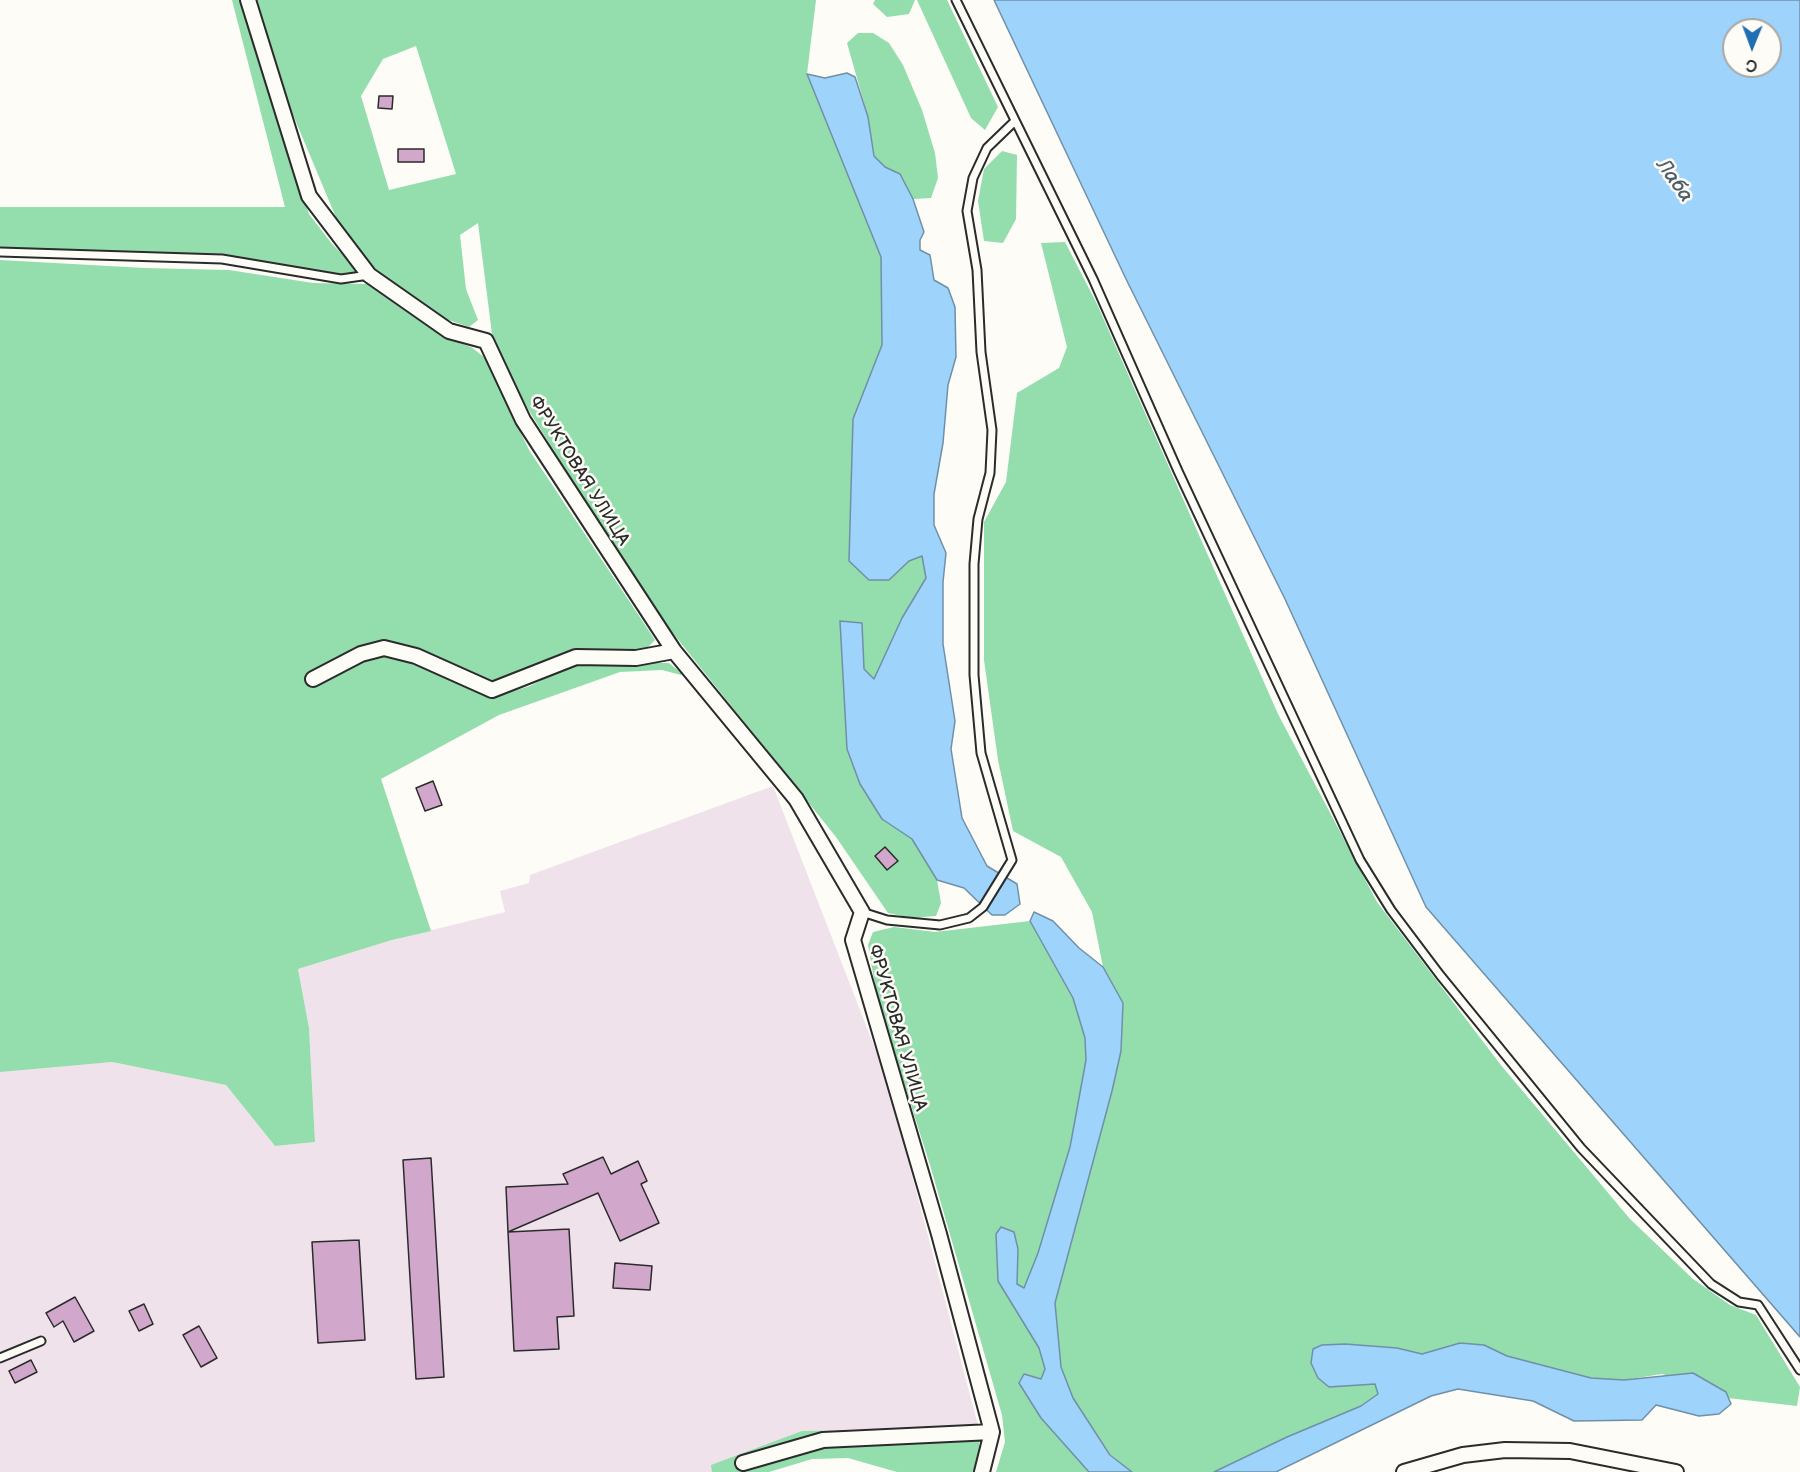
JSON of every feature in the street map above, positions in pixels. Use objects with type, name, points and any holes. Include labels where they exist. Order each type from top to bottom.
[{"type":"street","name":"ФРУКТОВАЯ УЛИЦА","points":[[248,0],[309,196],[369,275],[449,331],[486,341],[522,420],[674,651],[796,799],[862,912],[853,940],[939,1234],[992,1431],[982,1472]]},
{"type":"street","points":[[313,679],[361,654],[384,648],[416,656],[492,690],[576,657],[636,658],[674,651]]},
{"type":"street","points":[[743,1463],[823,1440],[992,1431]]},
{"type":"street","points":[[1404,1472],[1463,1455],[1504,1450],[1570,1451],[1676,1472]]},
{"type":"lane","points":[[956,0],[1093,279],[1188,492],[1359,860],[1391,910],[1440,975],[1581,1148],[1712,1284],[1739,1302],[1758,1305],[1800,1370]]},
{"type":"lane","points":[[862,912],[887,920],[940,925],[969,918],[983,907],[1012,860],[981,753],[974,675],[974,564],[978,519],[990,473],[992,430],[981,352],[977,270],[967,211],[973,178],[987,148],[1015,120]]},
{"type":"lane","points":[[0,252],[222,259],[341,279],[369,275]]},
{"type":"lane","points":[[0,1358],[41,1341]]},
{"type":"shaded area","points":[[773,786],[886,1077],[978,1425],[712,1465],[712,1472],[0,1472],[0,1072],[6,1069],[112,1062],[226,1085],[275,1146],[315,1142],[309,1028],[298,969],[392,940],[505,912],[500,891],[529,883],[530,875]]},
{"type":"green space","points":[[232,0],[243,0],[282,137],[309,214],[332,244],[359,271],[340,275],[219,254],[0,248],[0,207],[285,207]]},
{"type":"green space","points":[[256,0],[816,0],[807,74],[881,257],[882,345],[853,419],[889,580],[909,561],[922,555],[926,578],[902,618],[874,679],[864,670],[862,623],[840,621],[845,713],[860,784],[882,819],[912,839],[937,880],[941,903],[936,916],[911,918],[888,913],[836,837],[644,597],[520,396],[493,342],[478,223],[460,235],[466,289],[478,320],[469,327],[440,317],[376,271],[340,227],[291,110]],"holes":[[[416,46],[456,174],[389,190],[361,96],[383,59]]]},
{"type":"green space","points":[[875,0],[915,0],[909,14],[887,17],[873,4]]},
{"type":"green space","points":[[917,0],[947,0],[998,107],[985,130],[971,118]]},
{"type":"green space","points":[[858,33],[873,33],[889,43],[903,65],[922,110],[935,153],[938,178],[931,198],[913,199],[900,174],[885,167],[874,156],[868,117],[847,43]]},
{"type":"green space","points":[[1002,151],[1017,155],[1016,219],[1003,243],[984,241],[978,201],[984,169]]},
{"type":"green space","points":[[1065,242],[1097,304],[1278,714],[1377,902],[1500,1064],[1630,1219],[1693,1279],[1730,1305],[1756,1315],[1800,1387],[1797,1406],[1728,1398],[1726,1392],[1662,1374],[1624,1380],[1591,1378],[1507,1356],[1484,1345],[1460,1343],[1422,1354],[1397,1348],[1322,1345],[1313,1349],[1311,1363],[1318,1378],[1329,1387],[1375,1384],[1378,1394],[1361,1406],[1287,1437],[1214,1472],[1132,1472],[1111,1455],[1073,1398],[1061,1367],[1055,1303],[1085,1186],[1123,1003],[1103,967],[1092,912],[1061,857],[1013,831],[998,760],[984,660],[984,522],[1006,482],[1017,393],[1059,368],[1067,347],[1041,243]]},
{"type":"green space","points":[[0,260],[229,270],[313,283],[367,284],[442,336],[471,347],[484,357],[529,450],[655,640],[647,648],[617,652],[491,682],[462,672],[413,648],[390,642],[367,646],[497,696],[530,686],[575,663],[669,663],[685,676],[662,670],[620,672],[499,715],[381,779],[431,931],[392,940],[298,969],[309,1028],[315,1142],[275,1146],[226,1085],[112,1062],[0,1072]]},
{"type":"green space","points":[[1030,921],[1073,998],[1085,1038],[1086,1060],[1070,1147],[1038,1253],[1024,1288],[1016,1284],[1018,1249],[996,1234],[998,1281],[1039,1348],[1045,1369],[1041,1379],[1041,1418],[1089,1472],[996,1472],[1005,1442],[1002,1415],[930,1165],[878,1001],[868,945],[873,932],[894,927],[935,932]]},
{"type":"green space","points":[[978,1425],[980,1453],[977,1472],[897,1472],[848,1458],[812,1459],[769,1472],[712,1472],[711,1465],[802,1431],[959,1429]]},
{"type":"water","name":"Лаба","points":[[994,0],[1800,0],[1800,1337],[1426,907],[1285,599],[1126,279]]},
{"type":"water","points":[[847,73],[855,77],[868,117],[874,156],[885,167],[900,174],[913,199],[924,232],[920,240],[920,250],[930,255],[934,280],[948,288],[955,307],[956,357],[948,385],[943,443],[934,494],[934,525],[946,553],[943,582],[943,644],[955,721],[951,749],[962,818],[987,866],[1017,884],[1020,904],[1005,915],[992,915],[964,888],[937,880],[912,839],[882,819],[860,784],[847,749],[840,621],[862,623],[864,669],[874,679],[902,618],[926,578],[922,556],[909,561],[889,580],[869,580],[849,561],[853,419],[882,345],[881,257],[807,74],[825,78]]},
{"type":"water","points":[[1034,912],[1053,921],[1079,948],[1103,967],[1123,1003],[1121,1051],[1112,1091],[1055,1303],[1061,1367],[1073,1398],[1110,1455],[1132,1472],[1089,1472],[1041,1418],[1019,1383],[1024,1374],[1041,1379],[1045,1369],[1039,1348],[998,1281],[996,1234],[1001,1227],[1014,1232],[1018,1249],[1017,1284],[1024,1288],[1038,1253],[1070,1147],[1086,1060],[1085,1038],[1073,998],[1030,921]]},
{"type":"water","points":[[1460,1343],[1484,1345],[1507,1356],[1591,1378],[1624,1380],[1693,1373],[1726,1392],[1731,1404],[1719,1414],[1699,1416],[1656,1405],[1642,1420],[1574,1421],[1533,1401],[1458,1389],[1431,1396],[1276,1472],[1214,1472],[1287,1437],[1361,1406],[1378,1394],[1375,1384],[1329,1387],[1318,1378],[1311,1363],[1313,1349],[1322,1345],[1345,1344],[1397,1348],[1422,1354]]},
{"type":"building","points":[[379,96],[393,96],[392,109],[378,108]]},
{"type":"building","points":[[398,149],[424,149],[424,162],[398,162]]},
{"type":"building","points":[[433,781],[442,805],[425,811],[416,788]]},
{"type":"building","points":[[885,847],[898,861],[887,870],[875,856]]},
{"type":"building","points":[[603,1157],[611,1174],[638,1161],[647,1181],[641,1184],[659,1223],[620,1241],[598,1193],[508,1232],[506,1187],[568,1184],[563,1174]]},
{"type":"building","points":[[431,1158],[444,1377],[416,1379],[403,1160]]},
{"type":"building","points":[[569,1229],[574,1316],[557,1317],[559,1349],[514,1351],[508,1232]]},
{"type":"building","points":[[359,1240],[365,1340],[318,1343],[312,1242]]},
{"type":"building","points":[[615,1263],[652,1266],[650,1290],[613,1288]]},
{"type":"building","points":[[75,1297],[94,1331],[74,1342],[63,1321],[54,1327],[46,1313]]},
{"type":"building","points":[[144,1304],[153,1324],[139,1331],[129,1311]]},
{"type":"building","points":[[199,1326],[217,1358],[201,1367],[183,1335]]},
{"type":"building","points":[[31,1360],[37,1372],[15,1383],[9,1371]]}]
